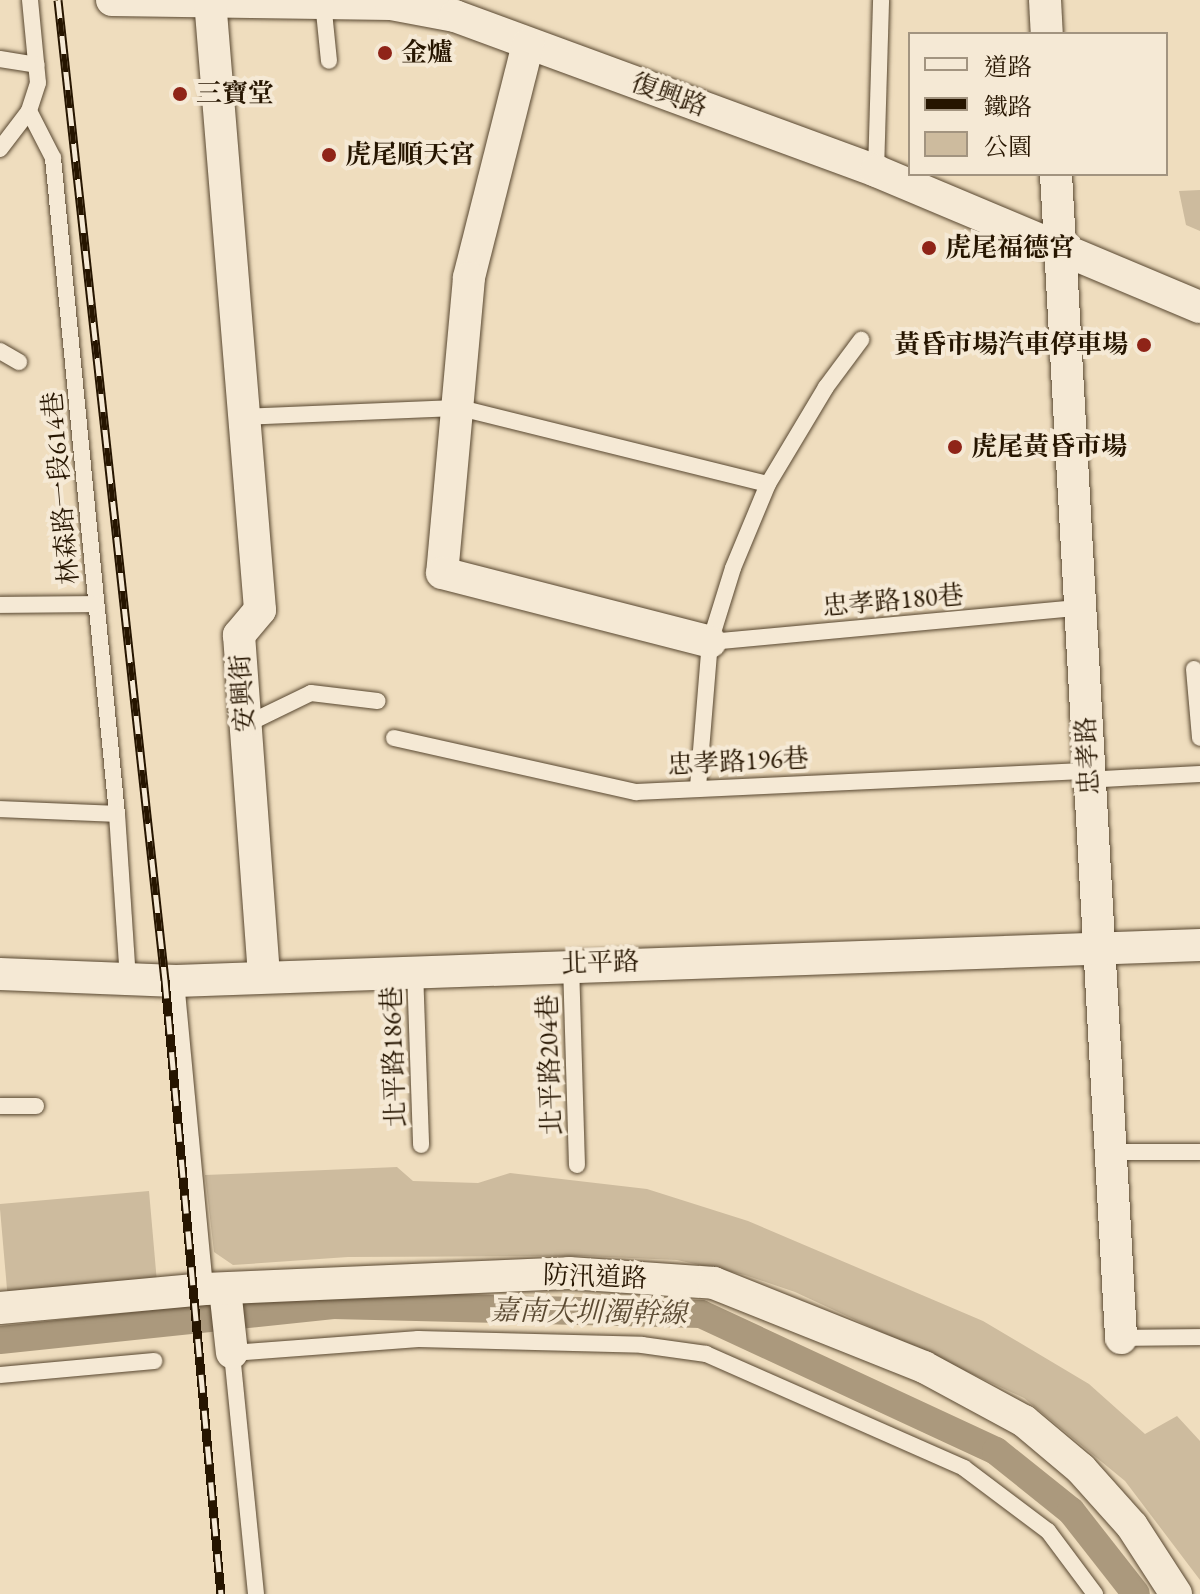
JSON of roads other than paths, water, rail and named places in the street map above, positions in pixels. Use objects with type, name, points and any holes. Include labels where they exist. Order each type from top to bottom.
[{"type":"street","name":"復興路","points":[[112,0],[391,4],[455,16],[876,171],[1200,307]]},
{"type":"street","points":[[493,0],[494,32]]},
{"type":"street","points":[[1045,0],[1047,32]]},
{"type":"street","name":"安興街","points":[[211,2],[260,610],[239,635],[264,977]]},
{"type":"street","points":[[528,44],[469,278],[460,408],[442,573],[710,642]]},
{"type":"street","name":"忠孝路","points":[[1056,176],[1121,1338]]},
{"type":"street","name":"北平路","points":[[0,974],[176,981],[415,968],[1200,945]]},
{"type":"street","name":"防汛道路","points":[[0,1308],[215,1289],[569,1273],[714,1283],[924,1367],[1024,1421],[1081,1469],[1132,1526],[1176,1594]]},
{"type":"street","points":[[215,1289],[232,1353]]},
{"type":"lane","points":[[0,149],[29,111],[38,83],[30,0]]},
{"type":"lane","points":[[876,171],[881,0]]},
{"type":"lane","points":[[323,2],[329,61]]},
{"type":"lane","points":[[0,59],[37,65]]},
{"type":"lane","name":"林森路一段614巷","points":[[29,111],[53,158],[117,814],[128,979]]},
{"type":"lane","points":[[698,787],[710,642],[768,484],[826,387],[861,340]]},
{"type":"lane","points":[[0,351],[19,362]]},
{"type":"lane","points":[[243,417],[460,408],[768,484]]},
{"type":"lane","points":[[0,605],[95,604]]},
{"type":"lane","name":"忠孝路180巷","points":[[710,642],[1080,608]]},
{"type":"lane","points":[[1194,669],[1200,738]]},
{"type":"lane","points":[[245,725],[311,693],[378,701]]},
{"type":"lane","name":"忠孝路196巷","points":[[394,738],[636,792],[1089,771],[1103,779],[1200,774]]},
{"type":"lane","points":[[0,809],[117,814]]},
{"type":"lane","name":"北平路204巷","points":[[571,964],[577,1165]]},
{"type":"lane","name":"北平路186巷","points":[[415,968],[421,1145]]},
{"type":"lane","points":[[176,981],[215,1289]]},
{"type":"lane","points":[[0,1106],[36,1106]]},
{"type":"lane","points":[[1113,1152],[1200,1152]]},
{"type":"lane","points":[[1121,1338],[1200,1337]]},
{"type":"lane","points":[[256,1594],[232,1353],[418,1339],[642,1345],[706,1354],[964,1468],[1048,1531],[1095,1594]]},
{"type":"lane","points":[[0,1375],[154,1361]]},
{"type":"waterway","name":"嘉南大圳濁幹線","points":[[0,1340],[333,1305],[701,1314],[996,1451],[1071,1511],[1136,1594]]},
{"type":"railway","points":[[58,0],[165,980],[221,1594]]},
{"type":"place","name":"金爐","points":[[385,53]]},
{"type":"place","name":"三寶堂","points":[[180,94]]},
{"type":"place","name":"虎尾順天宮","points":[[329,155]]},
{"type":"place","name":"虎尾福德宮","points":[[929,248]]},
{"type":"place","name":"黃昏市場汽車停車場","points":[[1144,345]]},
{"type":"place","name":"虎尾黃昏市場","points":[[955,447]]}]
